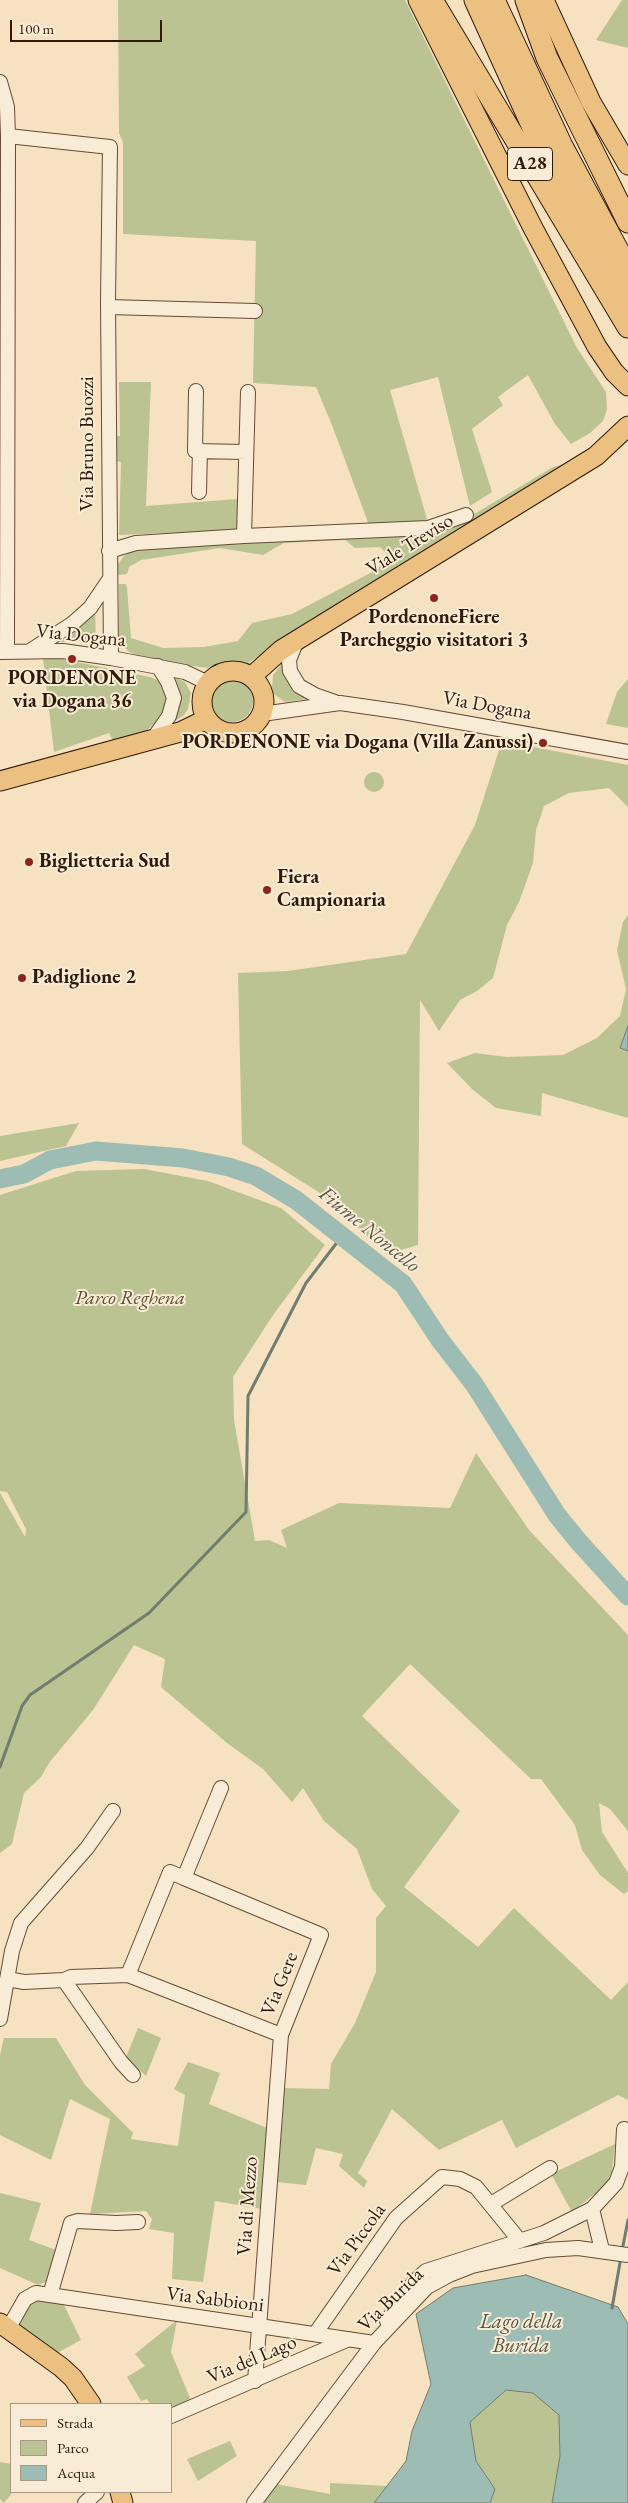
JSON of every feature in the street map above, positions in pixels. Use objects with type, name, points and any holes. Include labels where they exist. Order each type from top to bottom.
[{"type":"highway","name":"A28","points":[[432,0],[628,327]]},
{"type":"highway","name":"A28","points":[[475,0],[544,152],[628,301]]},
{"type":"highway","name":"A28","points":[[494,0],[562,146],[628,269]]},
{"type":"highway","points":[[526,0],[547,58],[628,222]]},
{"type":"main road","points":[[418,0],[533,228],[597,347],[614,372],[628,386]]},
{"type":"main road","points":[[544,0],[591,102],[628,165]]},
{"type":"main road","name":"Viale Treviso","points":[[596,456],[628,426]]},
{"type":"main road","name":"Viale Treviso","points":[[251,676],[281,650],[596,456],[628,444]]},
{"type":"main road","points":[[224,672],[242,672],[251,676],[263,693],[262,714],[250,728],[241,732],[222,731],[207,719],[202,700],[208,683],[224,672]]},
{"type":"main road","points":[[0,781],[180,732],[207,719]]},
{"type":"main road","points":[[4,2326],[61,2367],[73,2378],[90,2403]]},
{"type":"street","points":[[0,82],[7,107],[8,136],[3,652]]},
{"type":"street","name":"Via Bruno Buozzi","points":[[8,136],[110,147],[108,307],[111,658]]},
{"type":"street","points":[[108,307],[254,311]]},
{"type":"street","points":[[196,391],[195,450],[246,452]]},
{"type":"street","points":[[244,536],[248,392]]},
{"type":"street","points":[[199,492],[200,450]]},
{"type":"street","points":[[109,551],[136,543],[428,528],[466,515]]},
{"type":"street","points":[[30,651],[72,624],[90,608],[109,580]]},
{"type":"street","name":"Via Dogana","points":[[297,640],[289,660],[290,671],[298,686],[315,695],[338,703],[403,712],[628,752]]},
{"type":"street","name":"Via Dogana","points":[[3,652],[63,652],[111,658],[185,672],[208,683]]},
{"type":"street","points":[[153,739],[169,716],[174,698],[168,682],[158,666]]},
{"type":"street","name":"Via Dogana","points":[[262,714],[338,703]]},
{"type":"street","points":[[128,1975],[170,1872],[184,1878],[221,1788]]},
{"type":"street","points":[[0,2019],[7,1979],[21,1923],[87,1848],[113,1811]]},
{"type":"street","name":"Via Gere","points":[[7,1979],[24,1982],[64,1980],[71,1977],[128,1975],[281,2034],[321,1935],[184,1878]]},
{"type":"street","points":[[64,1980],[121,2062],[133,2075]]},
{"type":"street","name":"Via di Mezzo","points":[[255,2380],[281,2034]]},
{"type":"street","points":[[374,2343],[377,2335],[413,2283],[426,2271],[544,2233],[592,2209],[616,2183],[622,2167],[624,2129]]},
{"type":"street","points":[[491,2204],[550,2168]]},
{"type":"street","name":"Via Piccola","points":[[316,2334],[396,2218],[442,2177],[460,2179],[476,2187],[520,2241]]},
{"type":"street","points":[[592,2209],[608,2252]]},
{"type":"street","points":[[50,2295],[71,2223],[78,2220],[116,2224],[138,2222]]},
{"type":"street","name":"Via Burida","points":[[254,2503],[374,2343],[427,2287],[449,2275],[507,2257],[546,2250],[578,2248],[628,2255]]},
{"type":"street","name":"Via Sabbioni","points":[[4,2326],[27,2296],[36,2293],[167,2314],[259,2325],[374,2343]]},
{"type":"street","name":"Via del Lago","points":[[172,2416],[349,2339]]},
{"type":"street","points":[[85,2503],[96,2493]]},
{"type":"green space","points":[[118,0],[405,0],[577,348],[606,392],[607,409],[603,421],[590,433],[571,444],[555,424],[528,375],[498,397],[503,405],[472,429],[492,492],[470,506],[438,377],[390,390],[428,523],[369,525],[316,387],[253,383],[256,241],[123,234],[123,142],[119,133]]},
{"type":"green space","points":[[622,0],[628,0],[628,48],[596,40]]},
{"type":"green space","points":[[119,382],[151,382],[146,506],[238,499],[238,530],[119,535],[121,462],[116,461],[115,436],[120,436]]},
{"type":"green space","points":[[571,462],[386,573],[248,663],[226,662],[207,668],[186,665],[140,656],[129,652],[119,641],[119,584],[126,584],[127,588],[131,638],[163,648],[204,647],[238,641],[252,623],[292,614],[378,569],[387,554],[380,547],[355,548],[345,540],[284,543],[263,555],[220,548],[141,560],[129,567],[127,574],[118,575],[118,564],[124,556],[133,550],[164,545],[449,526],[476,513],[553,467]]},
{"type":"green space","points":[[95,607],[96,645],[72,639],[69,642],[53,642]]},
{"type":"green space","points":[[43,658],[57,658],[157,680],[168,693],[162,719],[141,734],[113,741],[109,733],[54,752]]},
{"type":"green space","points":[[283,662],[294,690],[307,699],[285,702],[274,694],[272,689],[273,675]]},
{"type":"green space","points":[[175,677],[185,682],[191,693],[188,709],[184,715],[175,721],[179,704],[179,692],[173,678]]},
{"type":"green space","points":[[628,679],[628,728],[606,724],[617,692]]},
{"type":"green space","points":[[232,680],[247,686],[253,701],[247,716],[232,722],[217,716],[211,701],[217,686]]},
{"type":"green space","points":[[502,741],[628,765],[628,807],[609,788],[569,793],[544,806],[536,830],[533,863],[519,902],[507,925],[493,978],[477,991],[460,1000],[439,1031],[420,1000],[418,1245],[387,1254],[320,1193],[242,1144],[238,973],[288,971],[406,954],[475,825]]},
{"type":"green space","points":[[374,772],[381,775],[384,782],[381,789],[374,792],[367,789],[364,782],[367,775]]},
{"type":"green space","points":[[628,915],[628,1118],[542,1093],[541,1116],[496,1108],[472,1089],[447,1063],[475,1053],[507,1057],[563,1055],[597,1038],[620,1016],[626,989],[617,950],[623,922]]},
{"type":"green space","points":[[79,1123],[66,1146],[0,1161],[0,1136]]},
{"type":"green space","name":"Parco Reghena","points":[[144,1169],[208,1181],[281,1208],[325,1245],[273,1315],[233,1377],[234,1420],[255,1541],[269,1540],[287,1548],[281,1530],[339,1503],[450,1508],[476,1453],[529,1530],[628,1635],[628,1831],[610,1809],[599,1803],[602,1832],[628,1873],[628,1891],[624,1894],[600,1875],[582,1850],[575,1825],[541,1779],[531,1779],[410,1664],[362,1716],[460,1811],[404,1887],[478,1947],[514,1908],[611,2000],[628,1982],[628,2100],[618,2095],[516,2148],[502,2120],[439,2150],[392,2109],[358,2173],[367,2181],[364,2188],[339,2166],[343,2154],[316,2148],[306,2185],[276,2182],[280,2088],[329,2089],[331,2064],[355,2023],[376,1972],[376,1918],[386,1906],[372,1889],[357,1849],[324,1821],[303,1788],[292,1802],[263,1769],[227,1743],[161,1687],[165,1659],[134,1645],[93,1710],[49,1763],[41,1777],[24,1793],[12,1844],[0,1853],[0,1493],[25,1537],[26,1529],[7,1492],[0,1491],[0,1195],[76,1171]]},
{"type":"green space","points":[[138,2028],[161,2038],[146,2076],[126,2057]]},
{"type":"green space","points":[[4,2038],[56,2038],[85,2085],[133,2133],[131,2139],[178,2146],[185,2095],[174,2089],[188,2062],[220,2073],[209,2104],[267,2128],[262,2209],[215,2201],[203,2282],[172,2279],[174,2233],[149,2229],[152,2219],[146,2211],[90,2214],[110,2119],[70,2099],[51,2160],[0,2135],[0,2055]]},
{"type":"green space","points":[[615,2144],[611,2181],[572,2212],[551,2174]]},
{"type":"green space","points":[[0,2193],[41,2203],[29,2240],[56,2250],[46,2282],[38,2285],[0,2268]]},
{"type":"green space","points":[[30,2299],[63,2303],[81,2340],[57,2353],[16,2324]]},
{"type":"green space","points":[[177,2320],[171,2352],[192,2403],[172,2412],[172,2403],[149,2403],[147,2399],[141,2401],[127,2377],[145,2366],[135,2354]]},
{"type":"green space","points":[[506,2390],[533,2393],[559,2415],[560,2456],[552,2503],[490,2503],[495,2489],[476,2461],[470,2421]]},
{"type":"green space","points":[[230,2441],[237,2456],[198,2481],[187,2459]]},
{"type":"green space","points":[[0,2462],[10,2464],[10,2493],[12,2493],[4,2503],[0,2499]]},
{"type":"green space","points":[[330,2483],[387,2486],[374,2503],[263,2503],[276,2484],[330,2494]]},
{"type":"water","points":[[628,1026],[628,1051],[620,1048]]},
{"type":"water","name":"Lago della Burida","points":[[526,2275],[618,2307],[628,2324],[628,2503],[552,2503],[560,2456],[559,2415],[533,2393],[506,2390],[470,2422],[476,2461],[495,2489],[490,2503],[374,2503],[406,2461],[412,2431],[431,2384],[416,2314],[453,2288]]},
{"type":"waterway","name":"Fiume Noncello","points":[[0,1179],[24,1174],[50,1160],[96,1151],[183,1158],[229,1167],[256,1176],[296,1200],[403,1284],[440,1340],[474,1384],[557,1515],[628,1596]]},
{"type":"waterway","points":[[0,1767],[22,1706],[30,1695],[149,1613],[246,1512],[248,1396],[306,1283],[342,1236]]},
{"type":"waterway","points":[[622,2251],[628,2220]]},
{"type":"waterway","points":[[612,2308],[621,2257]]},
{"type":"place","name":"PordenoneFiere Parcheggio visitatori 3","points":[[434,598]]},
{"type":"place","name":"PORDENONE via Dogana 36","points":[[72,659]]},
{"type":"place","name":"PORDENONE via Dogana (Villa Zanussi)","points":[[543,743]]},
{"type":"place","name":"Biglietteria Sud","points":[[29,862]]},
{"type":"place","name":"Fiera Campionaria","points":[[267,890]]},
{"type":"place","name":"Padiglione 2","points":[[22,978]]}]
